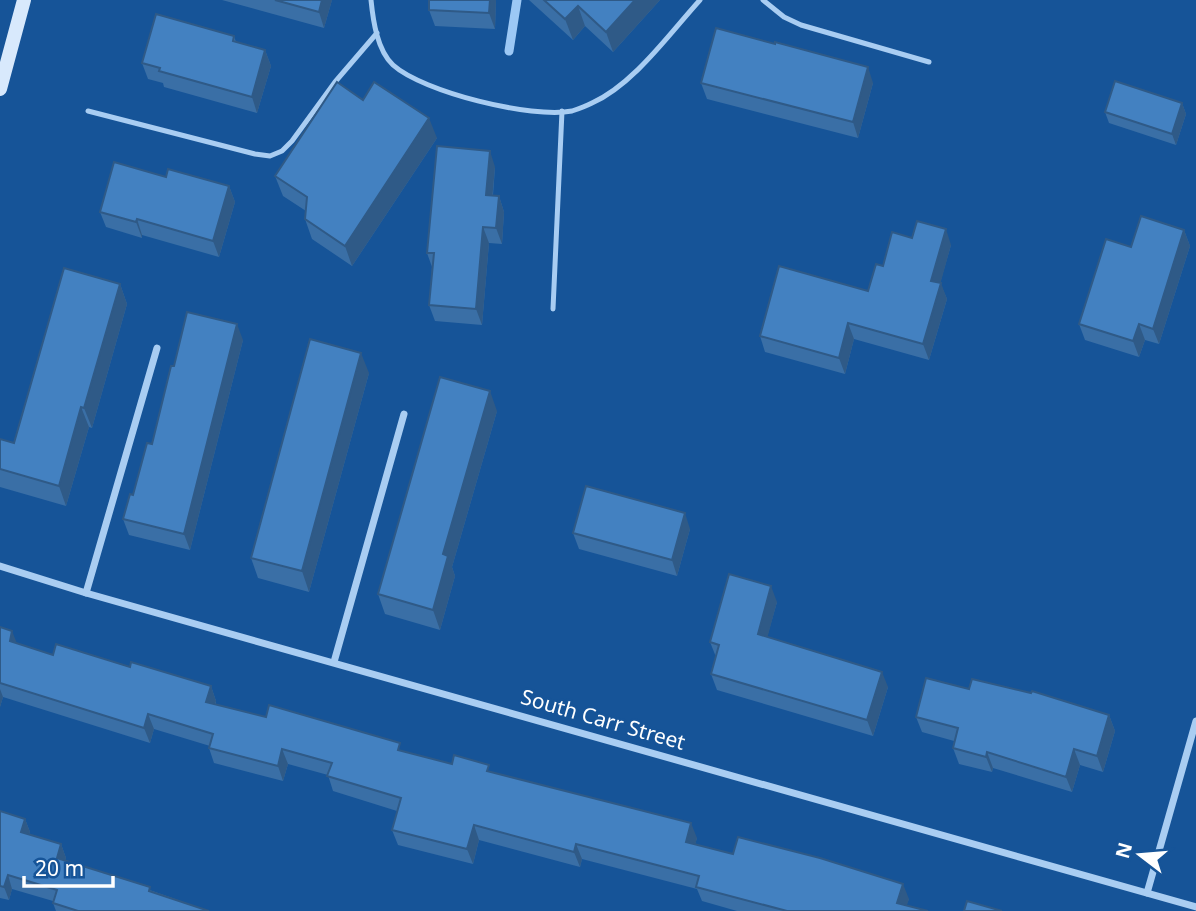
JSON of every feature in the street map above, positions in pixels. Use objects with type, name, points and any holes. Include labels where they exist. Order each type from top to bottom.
[{"type":"main road","points":[[0,89],[24,0]]},
{"type":"street","points":[[86,593],[157,348]]},
{"type":"street","points":[[334,662],[404,414]]},
{"type":"street","name":"South Carr Street","points":[[0,566],[86,593],[1196,907]]},
{"type":"street","points":[[1146,893],[1196,720]]},
{"type":"lane","points":[[371,0],[377,33],[391,64],[412,79],[430,87],[523,110],[562,111],[573,111],[613,91],[700,0]]},
{"type":"lane","points":[[763,0],[801,25],[929,62]]},
{"type":"lane","points":[[88,111],[270,156],[282,151],[292,141],[335,82],[377,33]]},
{"type":"lane","points":[[553,309],[562,111]]},
{"type":"building","points":[[275,0],[322,0],[319,12]]},
{"type":"building","points":[[429,0],[490,0],[489,13],[429,10]]},
{"type":"building","points":[[544,0],[635,0],[606,32],[578,6],[565,19]]},
{"type":"building","points":[[156,14],[234,36],[233,41],[265,50],[252,97],[159,71],[160,68],[142,63]]},
{"type":"building","points":[[716,28],[868,67],[853,122],[701,83]]},
{"type":"building","points":[[1115,81],[1182,103],[1172,134],[1105,112]]},
{"type":"building","points":[[337,82],[363,100],[374,82],[429,118],[345,246],[305,219],[307,197],[275,176]]},
{"type":"building","points":[[437,146],[490,151],[486,195],[499,196],[496,228],[483,227],[476,309],[429,305],[434,253],[427,253]]},
{"type":"building","points":[[114,162],[166,177],[168,169],[229,186],[213,241],[137,219],[136,222],[100,212]]},
{"type":"building","points":[[1141,216],[1184,230],[1153,329],[1139,324],[1133,341],[1079,324],[1106,239],[1131,247]]},
{"type":"building","points":[[917,221],[946,229],[931,281],[941,283],[923,344],[848,323],[839,358],[760,336],[779,266],[868,291],[876,264],[883,266],[892,232],[912,238]]},
{"type":"building","points":[[64,268],[120,284],[59,486],[0,469],[0,439],[14,443]]},
{"type":"building","points":[[187,312],[237,324],[184,534],[123,519],[130,494],[133,495],[147,443],[152,444]]},
{"type":"building","points":[[310,339],[361,353],[302,571],[251,558]]},
{"type":"building","points":[[440,377],[490,391],[443,554],[448,556],[433,610],[378,594]]},
{"type":"building","points":[[586,486],[685,513],[672,560],[573,533]]},
{"type":"building","points":[[729,574],[771,586],[758,634],[882,672],[867,720],[711,674],[719,645],[710,642]]},
{"type":"building","points":[[0,627],[12,631],[10,641],[53,655],[56,644],[130,667],[131,662],[211,686],[206,702],[266,717],[269,705],[400,743],[398,750],[452,764],[454,755],[489,765],[487,771],[691,823],[686,842],[733,854],[738,837],[820,858],[903,884],[897,903],[928,911],[787,911],[696,887],[699,876],[576,844],[574,852],[474,825],[467,849],[392,830],[401,798],[327,776],[332,763],[282,749],[278,766],[209,748],[213,734],[148,714],[144,728],[0,683]]},
{"type":"building","points":[[926,678],[969,689],[972,679],[1031,693],[1032,691],[1109,715],[1097,756],[1074,749],[1066,777],[987,752],[986,757],[953,748],[958,728],[916,717]]},
{"type":"building","points":[[0,811],[25,819],[21,832],[61,844],[57,858],[150,887],[149,891],[209,911],[78,911],[53,903],[57,890],[8,875],[4,887],[0,886]]},
{"type":"building","points":[[967,901],[1002,911],[964,911]]},
{"type":"waterway","points":[[509,51],[517,0]]}]
